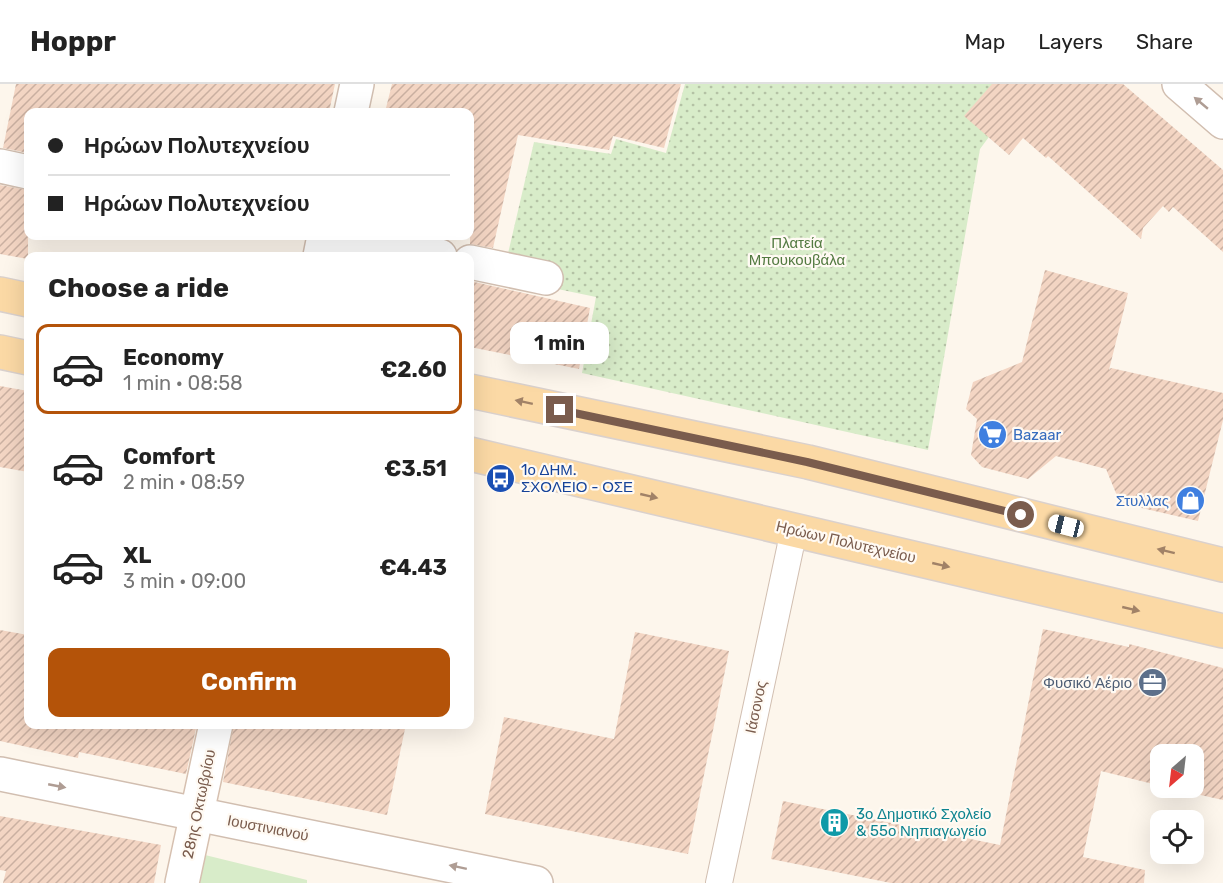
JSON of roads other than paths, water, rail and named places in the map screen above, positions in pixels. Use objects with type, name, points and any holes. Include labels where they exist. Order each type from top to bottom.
[{"type":"main road","points":[[0,294],[24,299]]},
{"type":"main road","points":[[0,352],[24,357]]},
{"type":"main road","points":[[474,392],[807,462],[1223,565]]},
{"type":"main road","name":"Ηρώων Πολυτεχνείου","points":[[474,455],[1223,631]]},
{"type":"street","points":[[352,108],[357,84]]},
{"type":"street","points":[[1179,84],[1223,122]]},
{"type":"street","points":[[0,166],[24,171]]},
{"type":"street","points":[[356,240],[419,252]]},
{"type":"street","points":[[474,263],[546,278]]},
{"type":"street","name":"Ιάσονος","points":[[719,883],[794,530]]},
{"type":"street","name":"28ης Οκτωβρίου","points":[[182,883],[215,729]]},
{"type":"street","name":"Ιουστινιανού","points":[[0,774],[536,883]]},
{"type":"place","name":"Bazaar","points":[[992,435]]},
{"type":"place","name":"1ο ΔΗΜ. ΣΧΟΛΕΙΟ - ΟΣΕ","points":[[500,479]]},
{"type":"place","name":"Στυλλας","points":[[1190,501]]},
{"type":"place","name":"Φυσικό Αέριο","points":[[1153,683]]},
{"type":"place","name":"3ο Δημοτικό Σχολείο & 55ο Νηπιαγωγείο","points":[[835,823]]},
{"type":"park label","name":"Πλατεία Μπουκουβάλα","points":[[797,252]]}]
